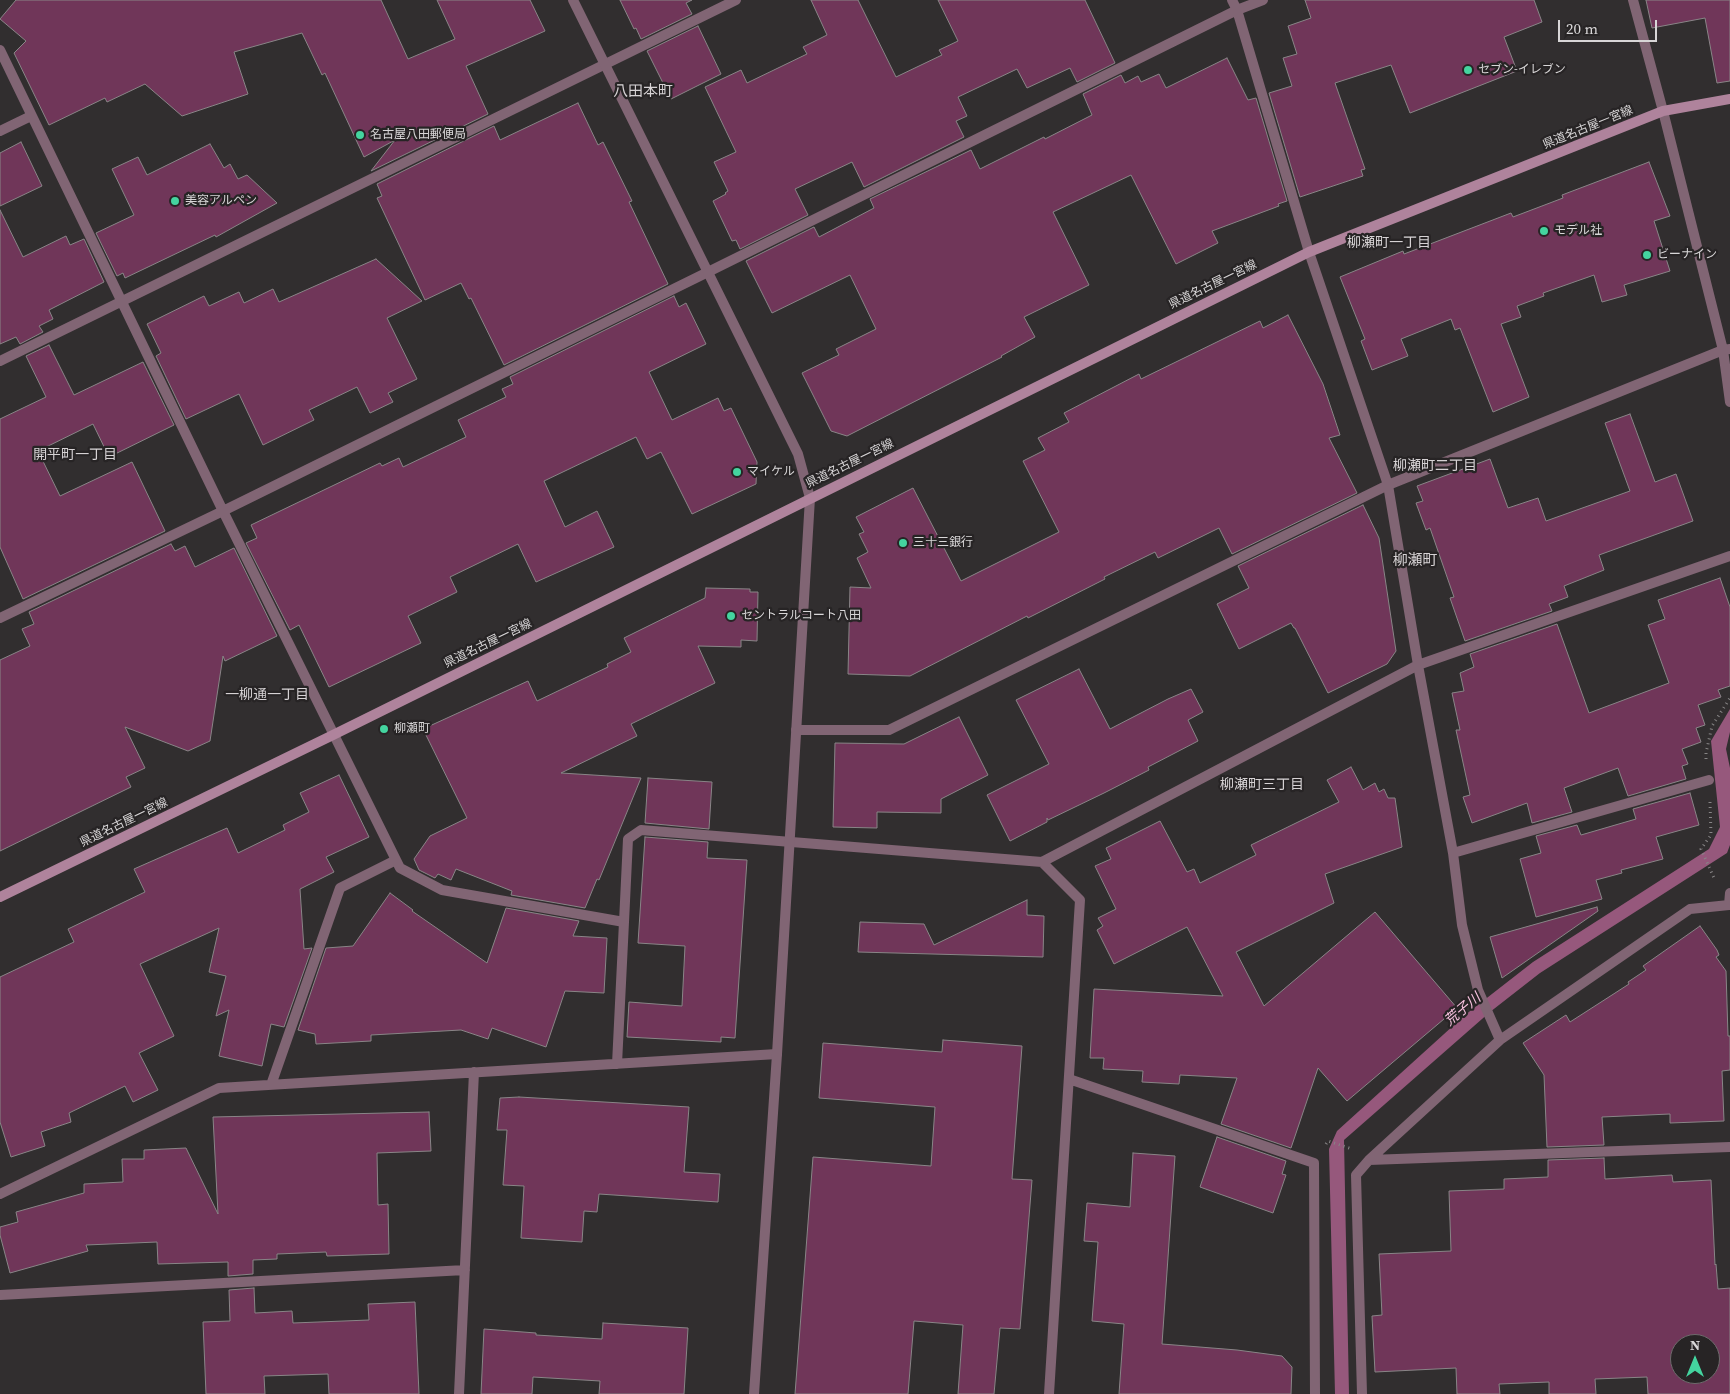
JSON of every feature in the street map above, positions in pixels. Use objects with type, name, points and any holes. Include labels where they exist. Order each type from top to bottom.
[{"type":"main road","name":"県道名古屋一宮線","points":[[0,898],[1309,252],[1663,111],[1730,99]]},
{"type":"street","points":[[573,0],[798,454],[810,498],[777,1054],[754,1394]]},
{"type":"street","points":[[0,361],[736,0]]},
{"type":"street","points":[[1232,0],[1237,10],[1309,252],[1388,485],[1418,666],[1453,853],[1462,925],[1480,996],[1500,1040]]},
{"type":"street","points":[[0,618],[222,511],[1237,10],[1263,0]]},
{"type":"street","points":[[1633,0],[1726,350],[1730,402]]},
{"type":"street","points":[[0,50],[222,511],[400,868],[442,890],[624,922]]},
{"type":"street","points":[[0,131],[31,116]]},
{"type":"street","points":[[796,730],[890,730],[1388,485],[1726,350]]},
{"type":"street","points":[[617,1064],[628,839],[641,830],[1042,862],[1418,666],[1730,556]]},
{"type":"street","points":[[1453,853],[1709,780]]},
{"type":"street","points":[[270,1085],[340,888],[396,860]]},
{"type":"street","points":[[1042,862],[1080,900],[1049,1394]]},
{"type":"street","points":[[1362,1394],[1356,1175],[1369,1160],[1500,1040],[1690,909],[1729,905],[1730,893]]},
{"type":"street","points":[[0,1194],[219,1088],[777,1054]]},
{"type":"street","points":[[460,1394],[474,1072]]},
{"type":"street","points":[[1069,1079],[1314,1164],[1314,1394]]},
{"type":"street","points":[[1369,1160],[1730,1147]]},
{"type":"street","points":[[0,1295],[465,1270]]},
{"type":"path","points":[[1702,852],[1711,870]]},
{"type":"path","points":[[1328,1141],[1348,1146]]},
{"type":"shaded area","points":[[1730,709],[1730,732],[1726,749],[1730,768],[1730,845],[1727,853],[1540,973],[1490,1012],[1344,1140],[1349,1394],[1335,1394],[1329,1149],[1337,1131],[1465,1015],[1533,962],[1709,849],[1720,827],[1711,741]]},
{"type":"building","points":[[16,0],[381,0],[408,59],[455,39],[437,0],[530,0],[545,31],[466,66],[488,114],[371,171],[395,140],[364,157],[325,73],[322,75],[302,33],[234,52],[248,94],[182,116],[145,84],[107,102],[105,98],[49,125],[14,53],[26,41],[0,19]]},
{"type":"building","points":[[620,0],[692,0],[686,3],[692,14],[641,39]]},
{"type":"building","points":[[811,0],[858,0],[896,77],[942,55],[939,50],[958,41],[938,0],[1085,0],[1115,63],[1077,82],[1070,68],[1027,88],[1017,69],[958,97],[967,116],[956,121],[964,137],[864,187],[852,162],[795,189],[808,215],[740,249],[736,240],[732,241],[713,201],[728,191],[714,162],[736,152],[705,87],[741,70],[747,83],[807,54],[803,47],[827,35]]},
{"type":"building","points":[[1305,0],[1534,0],[1542,22],[1504,37],[1517,71],[1410,113],[1391,65],[1335,83],[1365,169],[1361,170],[1363,176],[1300,197],[1269,93],[1292,86],[1283,58],[1297,54],[1288,26],[1311,18]]},
{"type":"building","points":[[1646,0],[1730,0],[1730,81],[1717,83],[1705,18],[1652,28]]},
{"type":"building","points":[[698,26],[721,74],[671,99],[647,51]]},
{"type":"building","points":[[1227,58],[1248,100],[1256,98],[1287,201],[1278,204],[1279,206],[1212,231],[1218,243],[1176,264],[1131,175],[1053,212],[1089,285],[1024,317],[1035,337],[1002,357],[847,436],[831,431],[802,373],[839,355],[836,349],[876,329],[850,275],[772,313],[746,261],[814,227],[819,237],[874,208],[870,199],[971,150],[980,169],[1044,137],[1045,139],[1092,115],[1083,94],[1121,75],[1125,83],[1138,76],[1141,82],[1159,74],[1166,88]]},
{"type":"building","points":[[578,103],[598,145],[603,142],[632,201],[629,202],[668,284],[504,365],[471,298],[469,299],[461,283],[425,300],[377,198],[382,196],[377,184],[494,126],[500,140]]},
{"type":"building","points":[[21,142],[42,186],[0,206],[0,153]]},
{"type":"building","points":[[210,144],[224,168],[230,164],[238,179],[247,175],[277,203],[216,237],[215,235],[125,278],[123,273],[117,276],[96,233],[134,215],[112,169],[138,157],[147,175]]},
{"type":"building","points":[[1649,162],[1670,216],[1654,221],[1670,271],[1624,285],[1627,295],[1602,302],[1594,275],[1543,293],[1544,296],[1517,306],[1521,317],[1501,324],[1529,397],[1493,412],[1460,328],[1455,330],[1451,319],[1401,339],[1408,356],[1372,370],[1361,341],[1365,339],[1340,277],[1403,251],[1404,254],[1511,213],[1513,217],[1563,198],[1562,195]]},
{"type":"building","points":[[0,210],[23,257],[66,236],[70,245],[84,239],[104,282],[49,310],[53,319],[39,326],[43,332],[20,344],[16,337],[0,344]]},
{"type":"building","points":[[376,259],[422,301],[387,318],[417,379],[388,393],[393,402],[370,413],[357,387],[309,410],[314,420],[263,445],[239,394],[186,419],[156,356],[161,353],[147,324],[204,296],[209,306],[239,292],[244,303],[273,289],[279,302]]},
{"type":"building","points":[[674,296],[679,307],[686,303],[706,344],[649,372],[672,420],[718,398],[724,411],[731,408],[757,462],[756,484],[692,514],[661,452],[647,459],[636,437],[544,481],[565,527],[597,511],[614,547],[536,582],[518,544],[450,577],[457,592],[408,616],[421,643],[329,687],[299,625],[290,630],[246,543],[257,538],[251,525],[380,463],[382,466],[399,458],[403,467],[466,437],[458,420],[506,397],[502,389],[513,384],[510,377]]},
{"type":"building","points":[[1288,315],[1323,384],[1340,435],[1329,438],[1357,493],[1232,554],[1219,528],[1158,558],[1155,552],[1028,618],[1027,616],[910,676],[848,674],[850,587],[871,588],[857,558],[868,552],[859,534],[864,532],[856,517],[913,488],[961,581],[1059,532],[1023,461],[1045,450],[1038,438],[1069,422],[1064,413],[1139,374],[1141,379],[1260,321],[1263,328]]},
{"type":"building","points":[[49,345],[74,395],[143,362],[174,425],[109,457],[93,424],[38,451],[60,496],[132,462],[165,531],[23,599],[0,547],[0,419],[46,397],[26,356]]},
{"type":"building","points":[[1630,414],[1655,482],[1676,474],[1693,521],[1599,555],[1604,570],[1564,586],[1568,597],[1549,604],[1552,611],[1465,641],[1450,598],[1454,597],[1430,528],[1426,530],[1416,503],[1423,501],[1417,486],[1490,459],[1508,508],[1538,498],[1546,521],[1630,491],[1605,423]]},
{"type":"building","points":[[1363,505],[1379,538],[1396,651],[1387,664],[1328,693],[1291,623],[1239,649],[1217,604],[1249,588],[1238,566]]},
{"type":"building","points":[[171,544],[175,551],[185,546],[195,567],[234,548],[277,636],[225,661],[223,656],[210,741],[188,751],[125,727],[145,768],[126,777],[131,787],[0,851],[0,660],[30,646],[22,629],[34,624],[29,612]]},
{"type":"building","points":[[1720,578],[1730,607],[1730,686],[1718,690],[1721,697],[1698,705],[1705,725],[1696,728],[1701,742],[1682,749],[1688,764],[1682,766],[1686,779],[1628,796],[1618,768],[1564,788],[1572,812],[1532,823],[1527,803],[1472,823],[1463,797],[1470,795],[1456,730],[1460,730],[1452,693],[1464,691],[1460,673],[1474,667],[1470,654],[1557,624],[1589,713],[1669,683],[1648,625],[1665,619],[1658,600]]},
{"type":"building","points":[[706,588],[750,589],[750,592],[758,592],[757,641],[741,640],[741,647],[698,646],[715,683],[631,724],[637,736],[561,773],[641,778],[599,880],[597,879],[585,908],[511,895],[512,891],[456,869],[451,880],[438,874],[435,878],[419,870],[414,859],[430,836],[467,818],[423,729],[528,681],[537,701],[608,667],[607,664],[631,652],[624,638],[705,598]]},
{"type":"building","points":[[1079,669],[1110,729],[1191,689],[1203,712],[1188,720],[1198,741],[1148,767],[1149,770],[1104,793],[1048,820],[1047,818],[1047,822],[1010,841],[987,795],[1049,764],[1016,700]]},
{"type":"building","points":[[959,717],[988,775],[941,799],[941,813],[877,812],[877,828],[833,827],[835,743],[904,744]]},
{"type":"building","points":[[1351,767],[1363,790],[1375,783],[1379,792],[1384,789],[1388,798],[1395,798],[1402,847],[1325,874],[1334,903],[1236,952],[1264,1006],[1375,912],[1457,1008],[1347,1101],[1318,1068],[1291,1148],[1221,1124],[1237,1078],[1180,1075],[1179,1084],[1142,1082],[1143,1071],[1103,1069],[1104,1058],[1090,1058],[1094,989],[1223,996],[1187,927],[1114,964],[1097,930],[1103,926],[1098,918],[1116,909],[1095,866],[1111,859],[1106,848],[1160,821],[1187,872],[1194,869],[1200,883],[1256,855],[1251,845],[1339,802],[1327,780]]},
{"type":"building","points":[[339,775],[369,837],[326,857],[334,872],[300,889],[304,949],[312,948],[284,1027],[271,1024],[262,1066],[219,1056],[229,1010],[216,1016],[226,976],[209,972],[219,928],[140,964],[174,1036],[139,1053],[158,1090],[133,1102],[125,1086],[69,1113],[71,1122],[41,1132],[45,1146],[11,1157],[0,1122],[0,977],[74,942],[68,929],[145,892],[134,869],[227,828],[238,853],[285,830],[283,825],[309,812],[300,793]]},
{"type":"building","points":[[648,778],[712,782],[709,829],[645,823]]},
{"type":"building","points":[[1690,793],[1699,825],[1656,837],[1663,859],[1621,870],[1622,873],[1596,880],[1602,899],[1536,917],[1520,859],[1541,853],[1536,836],[1577,825],[1581,835],[1636,819],[1633,809]]},
{"type":"building","points":[[645,837],[708,842],[707,858],[747,860],[735,1038],[721,1037],[721,1042],[627,1037],[629,1002],[682,1006],[685,946],[638,943]]},
{"type":"building","points":[[390,893],[412,911],[487,963],[506,908],[579,921],[573,936],[607,938],[604,993],[565,991],[546,1047],[492,1028],[488,1039],[461,1030],[371,1035],[371,1041],[316,1044],[315,1034],[298,1030],[326,948],[353,946]]},
{"type":"building","points":[[1027,900],[1027,915],[1044,916],[1043,957],[858,952],[860,922],[924,924],[934,945]]},
{"type":"building","points":[[1597,907],[1598,911],[1502,978],[1490,937]]},
{"type":"building","points":[[1700,926],[1717,950],[1719,955],[1716,957],[1726,971],[1730,1070],[1722,1071],[1724,1121],[1670,1123],[1670,1114],[1602,1117],[1604,1145],[1547,1147],[1544,1075],[1523,1043],[1566,1015],[1570,1022],[1629,984],[1628,982],[1646,970],[1643,966]]},
{"type":"building","points":[[943,1040],[1022,1046],[1012,1179],[1032,1180],[1020,1329],[1000,1328],[994,1394],[958,1394],[963,1325],[914,1321],[908,1394],[795,1394],[813,1157],[931,1166],[935,1107],[819,1098],[823,1043],[942,1052]]},
{"type":"building","points":[[519,1097],[689,1107],[684,1172],[720,1174],[718,1202],[599,1194],[597,1212],[584,1211],[582,1242],[521,1238],[524,1186],[503,1185],[507,1130],[497,1130],[500,1098]]},
{"type":"building","points":[[429,1112],[431,1151],[377,1153],[378,1205],[388,1204],[389,1254],[327,1256],[326,1252],[277,1254],[277,1259],[253,1260],[253,1274],[228,1276],[228,1262],[158,1264],[157,1242],[86,1245],[88,1251],[10,1273],[0,1235],[0,1227],[18,1222],[16,1212],[84,1193],[84,1184],[123,1182],[122,1159],[144,1159],[144,1150],[186,1148],[218,1214],[213,1117]]},
{"type":"building","points":[[1217,1137],[1286,1161],[1282,1174],[1286,1175],[1273,1213],[1200,1187]]},
{"type":"building","points":[[1133,1153],[1175,1156],[1162,1344],[1282,1356],[1292,1367],[1291,1394],[1119,1394],[1124,1324],[1092,1321],[1098,1242],[1084,1241],[1087,1203],[1130,1207]]},
{"type":"building","points":[[1604,1158],[1605,1179],[1672,1175],[1673,1182],[1711,1180],[1718,1289],[1730,1288],[1730,1394],[1648,1394],[1647,1377],[1595,1379],[1596,1394],[1549,1394],[1549,1382],[1499,1384],[1500,1394],[1457,1394],[1456,1368],[1375,1372],[1372,1316],[1382,1315],[1379,1254],[1451,1251],[1449,1191],[1504,1189],[1504,1179],[1548,1177],[1548,1160]]},
{"type":"building","points":[[254,1288],[255,1313],[292,1311],[293,1323],[369,1320],[368,1304],[415,1302],[419,1394],[329,1394],[328,1374],[264,1376],[265,1394],[206,1394],[203,1322],[230,1321],[229,1290]]},
{"type":"building","points":[[603,1323],[688,1328],[684,1394],[599,1394],[600,1381],[533,1377],[532,1394],[481,1394],[484,1329],[536,1333],[536,1335],[602,1339]]},
{"type":"place","name":"セブン-イレブン","points":[[1468,70]]},
{"type":"place","name":"名古屋八田郵便局","points":[[360,135]]},
{"type":"place","name":"美容アルペン","points":[[175,201]]},
{"type":"place","name":"モデル社","points":[[1544,231]]},
{"type":"place","name":"ビーナイン","points":[[1647,255]]},
{"type":"place","name":"マイケル","points":[[737,472]]},
{"type":"place","name":"三十三銀行","points":[[903,543]]},
{"type":"place","name":"セントラルコート八田","points":[[731,616]]},
{"type":"place","name":"柳瀬町","points":[[384,729]]},
{"type":"district","name":"八田本町","points":[[643,92]]},
{"type":"district","name":"柳瀬町一丁目","points":[[1389,243]]},
{"type":"district","name":"開平町一丁目","points":[[75,455]]},
{"type":"district","name":"柳瀬町二丁目","points":[[1435,466]]},
{"type":"district","name":"柳瀬町","points":[[1415,561]]},
{"type":"district","name":"一柳通一丁目","points":[[267,695]]},
{"type":"district","name":"柳瀬町三丁目","points":[[1262,785]]},
{"type":"water label","name":"荒子川","points":[[1463,1010]]}]
